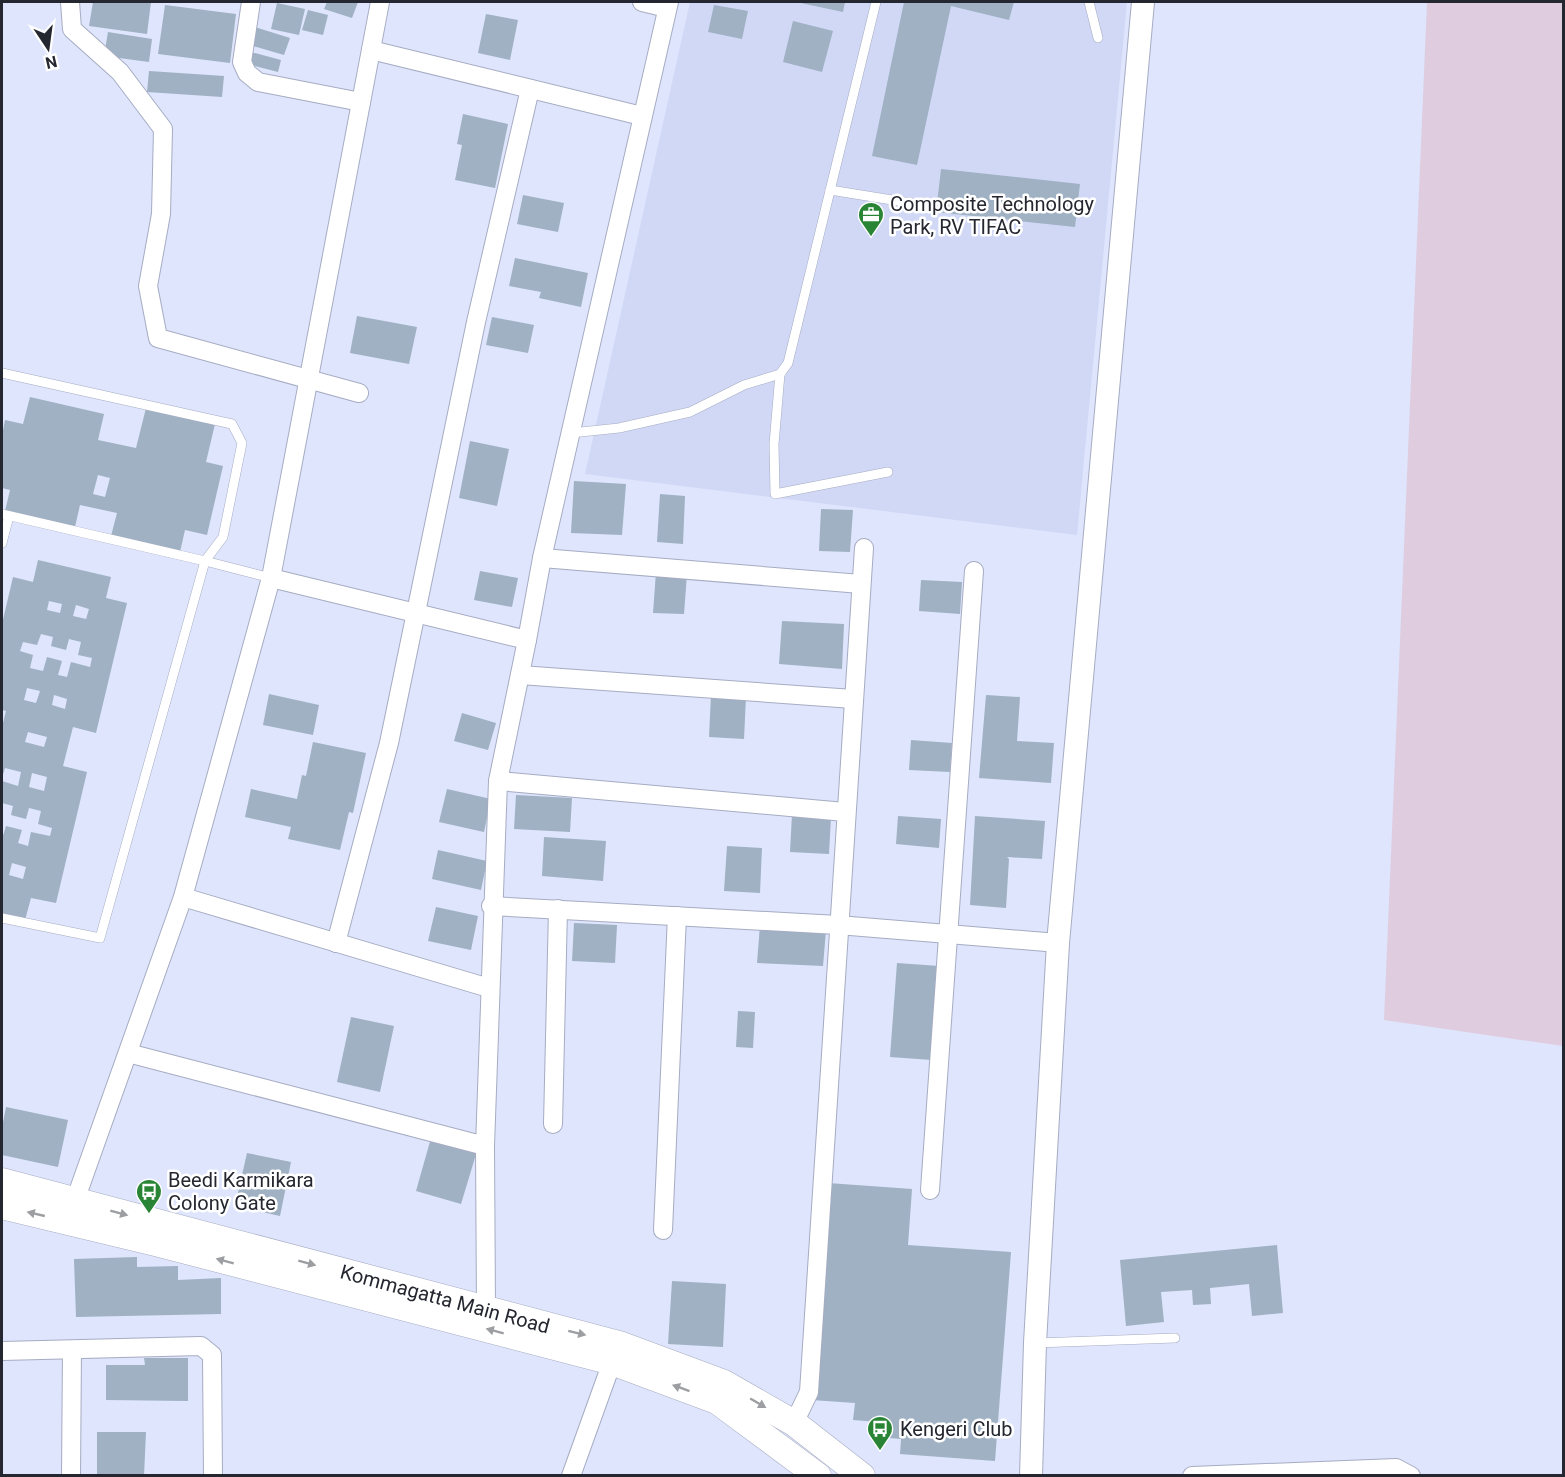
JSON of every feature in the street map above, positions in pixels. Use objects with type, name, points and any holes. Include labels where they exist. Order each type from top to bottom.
[{"type":"main road","name":"Kommagatta Main Road","points":[[2,1181],[71,1211],[612,1362],[717,1401],[818,1476]]},
{"type":"main road","name":"Kommagatta Main Road","points":[[2,1206],[71,1211],[619,1344],[724,1383],[794,1423],[862,1476]]},
{"type":"street","points":[[70,2],[72,29],[120,72],[163,129],[161,214],[148,286],[158,338],[308,381],[359,393]]},
{"type":"street","points":[[251,2],[242,62],[247,74],[258,82],[361,102]]},
{"type":"street","points":[[71,1211],[183,897],[271,578],[380,2]]},
{"type":"street","points":[[486,1310],[485,1146],[491,906],[498,781],[542,558],[668,5],[642,2]]},
{"type":"street","points":[[1031,1476],[1035,1343],[1058,943],[1143,2]]},
{"type":"street","points":[[371,50],[642,116]]},
{"type":"street","points":[[336,943],[389,743],[473,334],[530,89]]},
{"type":"street","points":[[794,1423],[809,1392],[864,548]]},
{"type":"street","points":[[542,558],[861,584]]},
{"type":"street","points":[[930,1190],[974,571]]},
{"type":"street","points":[[271,578],[527,640]]},
{"type":"street","points":[[520,675],[853,699]]},
{"type":"street","points":[[498,781],[845,812]]},
{"type":"street","points":[[183,897],[489,988]]},
{"type":"street","points":[[491,906],[838,925],[1058,943]]},
{"type":"street","points":[[553,1124],[558,909]]},
{"type":"street","points":[[663,1230],[677,916]]},
{"type":"street","points":[[128,1053],[485,1146]]},
{"type":"street","points":[[2,1351],[201,1346],[212,1355],[213,1476]]},
{"type":"street","points":[[71,1476],[72,1350]]},
{"type":"street","points":[[571,1476],[612,1362]]},
{"type":"street","points":[[1192,1476],[1374,1472],[1396,1468],[1411,1476]]},
{"type":"lane","points":[[876,2],[788,363],[780,374],[774,444],[775,494],[888,472]]},
{"type":"lane","points":[[1089,2],[1098,38]]},
{"type":"lane","points":[[830,190],[917,204]]},
{"type":"lane","points":[[2,373],[232,424],[242,443],[223,537],[205,561],[100,938],[2,918]]},
{"type":"lane","points":[[571,433],[620,428],[690,412],[744,385],[780,374]]},
{"type":"lane","points":[[2,543],[5,515],[271,578]]},
{"type":"lane","points":[[1035,1343],[1175,1338]]},
{"type":"shaded area","name":"Composite Technology Park, RV TIFAC","points":[[690,2],[1127,2],[1077,535],[585,474]]},
{"type":"shaded area","points":[[1427,2],[1563,2],[1563,1046],[1384,1020]]},
{"type":"building","points":[[93,2],[151,2],[147,34],[89,26]]},
{"type":"building","points":[[327,2],[358,2],[352,18],[324,9]]},
{"type":"building","points":[[796,2],[845,2],[843,12]]},
{"type":"building","points":[[904,2],[1014,2],[1009,20],[951,6],[917,165],[872,156]]},
{"type":"building","points":[[277,3],[305,9],[299,35],[271,29]]},
{"type":"building","points":[[165,5],[236,14],[230,63],[158,54]]},
{"type":"building","points":[[714,5],[748,11],[742,39],[708,32]]},
{"type":"building","points":[[308,10],[328,15],[323,35],[302,30]]},
{"type":"building","points":[[486,14],[518,20],[510,60],[478,53]]},
{"type":"building","points":[[793,21],[833,31],[822,72],[783,62]]},
{"type":"building","points":[[252,26],[290,38],[284,55],[246,44]]},
{"type":"building","points":[[108,32],[152,39],[149,62],[104,56]]},
{"type":"building","points":[[247,51],[281,60],[278,72],[244,63]]},
{"type":"building","points":[[149,71],[224,76],[222,97],[147,92]]},
{"type":"building","points":[[463,114],[508,124],[495,188],[455,180],[462,145],[457,144]]},
{"type":"building","points":[[941,169],[1080,184],[1075,227],[936,212]]},
{"type":"building","points":[[523,195],[564,203],[558,232],[517,224]]},
{"type":"building","points":[[515,258],[588,273],[581,307],[539,298],[541,292],[509,286]]},
{"type":"building","points":[[357,316],[417,327],[409,364],[350,353]]},
{"type":"building","points":[[492,317],[534,325],[528,353],[486,345]]},
{"type":"building","points":[[30,397],[104,414],[98,440],[136,448],[146,408],[215,424],[206,462],[223,466],[207,535],[185,530],[180,552],[111,536],[117,513],[80,505],[75,527],[5,511],[10,490],[2,488],[2,436],[5,420],[23,424]],"holes":[[[98,475],[110,478],[105,497],[93,494]]]},
{"type":"building","points":[[470,441],[509,449],[497,506],[459,498]]},
{"type":"building","points":[[574,481],[626,484],[622,535],[571,533]]},
{"type":"building","points":[[660,494],[685,496],[683,544],[657,542]]},
{"type":"building","points":[[821,509],[853,510],[850,552],[819,551]]},
{"type":"building","points":[[38,560],[111,577],[106,598],[127,603],[96,733],[73,727],[63,766],[87,772],[56,903],[31,898],[25,920],[2,914],[2,839],[6,826],[22,830],[18,843],[28,846],[31,832],[50,836],[52,828],[38,824],[41,811],[29,808],[26,819],[11,815],[13,806],[2,803],[2,781],[18,786],[21,772],[5,768],[2,778],[2,727],[6,711],[2,710],[2,624],[13,577],[33,582]],"holes":[[[49,601],[62,604],[60,613],[47,610]],[[76,605],[89,609],[86,619],[73,616]],[[41,634],[53,637],[51,646],[66,650],[69,639],[81,642],[78,655],[92,658],[90,667],[71,662],[67,677],[58,675],[62,661],[47,657],[43,671],[30,668],[33,655],[20,651],[23,642],[37,645]],[[27,688],[40,691],[36,703],[24,700]],[[54,695],[67,699],[65,709],[52,705]],[[28,732],[47,737],[44,747],[25,742]],[[32,773],[47,777],[44,791],[29,787]],[[12,863],[26,867],[23,879],[9,875]]]},
{"type":"building","points":[[480,571],[518,578],[512,607],[474,600]]},
{"type":"building","points":[[656,572],[687,574],[684,614],[653,613]]},
{"type":"building","points":[[921,580],[962,582],[960,614],[919,611]]},
{"type":"building","points":[[782,621],[844,624],[842,669],[779,664]]},
{"type":"building","points":[[269,694],[319,705],[313,735],[263,725]]},
{"type":"building","points":[[711,695],[746,697],[744,739],[709,737]]},
{"type":"building","points":[[986,695],[1020,697],[1017,741],[1054,743],[1051,783],[979,778]]},
{"type":"building","points":[[462,713],[496,723],[488,750],[454,741]]},
{"type":"building","points":[[911,740],[952,743],[950,772],[909,770]]},
{"type":"building","points":[[313,742],[366,753],[353,813],[349,812],[340,850],[288,839],[291,827],[245,817],[251,789],[297,799],[302,775],[306,776]]},
{"type":"building","points":[[447,789],[491,799],[484,832],[439,822]]},
{"type":"building","points":[[516,795],[572,798],[570,832],[514,829]]},
{"type":"building","points":[[792,814],[831,817],[829,854],[790,852]]},
{"type":"building","points":[[898,816],[941,819],[939,848],[896,844]]},
{"type":"building","points":[[975,816],[1045,821],[1042,859],[1007,857],[1009,859],[1006,908],[970,905]]},
{"type":"building","points":[[544,837],[606,841],[603,881],[542,876]]},
{"type":"building","points":[[727,846],[762,848],[760,893],[724,891]]},
{"type":"building","points":[[438,850],[487,861],[481,890],[432,879]]},
{"type":"building","points":[[436,907],[478,916],[471,950],[428,941]]},
{"type":"building","points":[[574,923],[617,925],[615,963],[572,961]]},
{"type":"building","points":[[760,925],[826,930],[823,966],[757,963]]},
{"type":"building","points":[[897,963],[939,966],[932,1060],[890,1057]]},
{"type":"building","points":[[738,1011],[755,1012],[753,1048],[736,1047]]},
{"type":"building","points":[[351,1017],[394,1026],[380,1092],[337,1082]]},
{"type":"building","points":[[6,1107],[68,1120],[58,1167],[2,1155],[2,1128]]},
{"type":"building","points":[[431,1138],[477,1151],[461,1204],[416,1191]]},
{"type":"building","points":[[247,1153],[291,1162],[280,1216],[235,1206]]},
{"type":"building","points":[[828,1183],[912,1189],[908,1245],[1011,1252],[995,1461],[900,1454],[901,1439],[877,1437],[878,1422],[853,1420],[855,1403],[811,1400]]},
{"type":"building","points":[[1277,1245],[1283,1313],[1252,1316],[1249,1284],[1210,1288],[1211,1304],[1193,1305],[1192,1290],[1161,1292],[1164,1322],[1126,1326],[1120,1260]]},
{"type":"building","points":[[137,1257],[137,1267],[178,1266],[178,1280],[221,1278],[221,1314],[76,1317],[74,1259]]},
{"type":"building","points":[[672,1281],[726,1284],[723,1347],[668,1344]]},
{"type":"building","points":[[144,1358],[188,1358],[188,1401],[106,1400],[106,1365],[145,1365]]},
{"type":"building","points":[[97,1432],[146,1432],[144,1476],[97,1476]]},
{"type":"place","name":"Composite Technology Park, RV TIFAC","points":[[871,238]]},
{"type":"place","name":"Beedi Karmikara Colony Gate","points":[[149,1215]]},
{"type":"place","name":"Kengeri Club","points":[[880,1452]]}]
